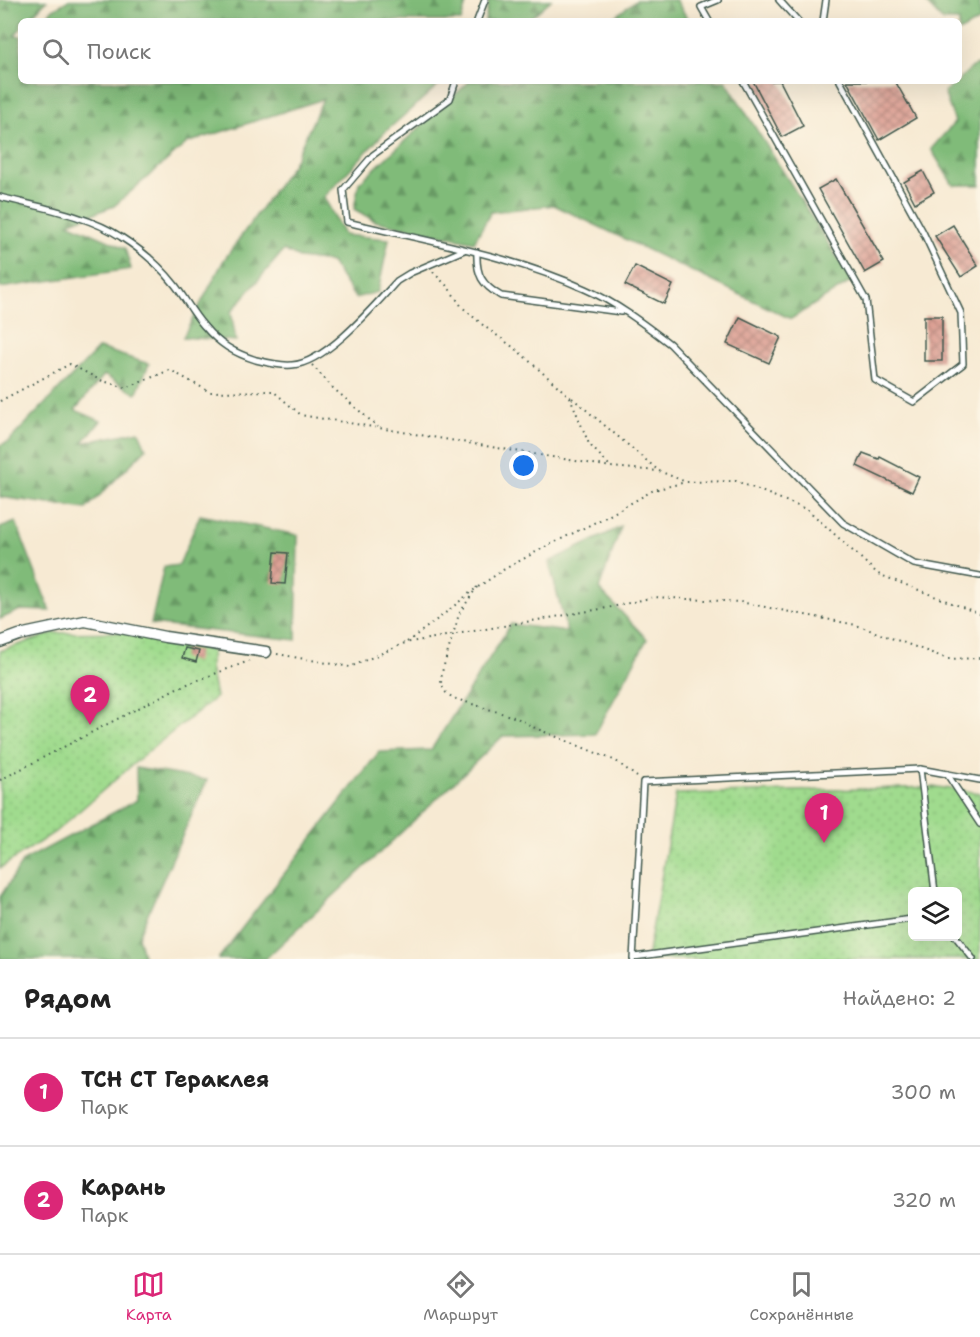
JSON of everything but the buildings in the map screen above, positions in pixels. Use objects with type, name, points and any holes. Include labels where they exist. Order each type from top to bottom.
[{"type":"street","points":[[0,642],[19,635],[85,621],[165,637],[266,652]]},
{"type":"lane","points":[[478,18],[485,0]]},
{"type":"lane","points":[[707,18],[701,7],[718,0]]},
{"type":"lane","points":[[779,0],[795,18]]},
{"type":"lane","points":[[823,18],[826,0]]},
{"type":"lane","points":[[455,84],[450,99],[373,154],[344,190],[347,222],[512,261],[586,289],[626,312],[670,344],[843,523],[914,564],[980,576]]},
{"type":"lane","points":[[745,84],[866,300],[875,380],[914,402],[963,364],[961,313],[923,232],[842,84]]},
{"type":"lane","points":[[0,197],[86,220],[120,236],[153,262],[174,284],[203,325],[223,346],[248,358],[270,364],[293,365],[308,361],[329,349],[397,281],[410,273],[464,250]]},
{"type":"lane","points":[[477,252],[480,277],[488,288],[501,296],[626,312]]},
{"type":"lane","points":[[920,769],[935,887]]},
{"type":"lane","points":[[908,920],[634,958],[643,782],[920,769],[980,780]]},
{"type":"lane","points":[[947,774],[980,824]]},
{"type":"lane","points":[[959,941],[973,959]]},
{"type":"path","points":[[427,266],[448,287],[462,307],[517,350],[659,471]]},
{"type":"path","points":[[308,361],[333,388],[380,429]]},
{"type":"path","points":[[0,401],[70,364],[100,380],[126,388],[170,370],[210,392],[273,391],[301,415],[611,467],[659,471],[686,482]]},
{"type":"path","points":[[570,397],[589,444],[611,467]]},
{"type":"path","points":[[405,643],[503,570],[654,490],[686,482],[736,481],[808,510],[878,573],[980,614]]},
{"type":"path","points":[[477,588],[459,614],[442,672],[441,683],[444,691],[453,698],[517,718],[616,761],[643,782]]},
{"type":"path","points":[[0,780],[177,688],[266,652],[350,667],[405,643],[612,607],[654,597],[740,602],[856,626],[948,659],[980,658]]},
{"type":"green space","points":[[0,0],[47,0],[30,18],[18,18],[18,31],[14,36],[18,36],[18,84],[440,84],[384,133],[324,197],[344,235],[389,239],[378,292],[355,298],[331,262],[299,258],[284,250],[231,312],[236,341],[183,337],[224,260],[293,164],[323,99],[187,143],[114,206],[68,223],[125,248],[131,269],[0,288]]},
{"type":"green space","points":[[69,0],[467,0],[462,18],[46,18],[53,9]]},
{"type":"green space","points":[[489,0],[551,0],[530,18],[486,18]]},
{"type":"green space","points":[[637,0],[676,0],[687,18],[613,18]]},
{"type":"green space","points":[[923,0],[980,0],[980,20],[962,30],[962,18],[940,18]]},
{"type":"green space","points":[[975,65],[980,66],[980,185],[953,185],[931,149],[955,122],[944,92],[955,84],[962,84],[962,76]]},
{"type":"green space","points":[[467,84],[728,84],[852,281],[791,319],[554,205],[491,212],[474,242],[375,221],[354,209],[359,183]]},
{"type":"green space","points":[[99,348],[149,364],[136,394],[104,375],[75,410],[101,421],[82,443],[139,431],[146,449],[86,509],[0,497],[0,445],[8,442]]},
{"type":"green space","points":[[200,515],[298,535],[296,640],[151,624],[164,567],[179,565]]},
{"type":"green space","points":[[16,522],[50,611],[20,610],[0,619],[0,528]]},
{"type":"green space","points":[[621,527],[599,589],[647,639],[595,734],[503,736],[265,959],[218,959],[379,752],[431,750],[511,624],[567,632],[549,562]]},
{"type":"green space","points":[[137,632],[212,650],[210,668],[216,697],[146,753],[55,832],[0,868],[0,651],[54,633]]},
{"type":"green space","points":[[136,768],[207,780],[138,936],[144,959],[0,959],[0,897],[23,861],[137,800]]},
{"type":"green space","points":[[937,787],[980,793],[980,959],[647,959],[676,794]]},
{"type":"place","name":"Карань","points":[[90,725]]},
{"type":"place","name":"ТСН СТ Гераклея","points":[[824,843]]}]
